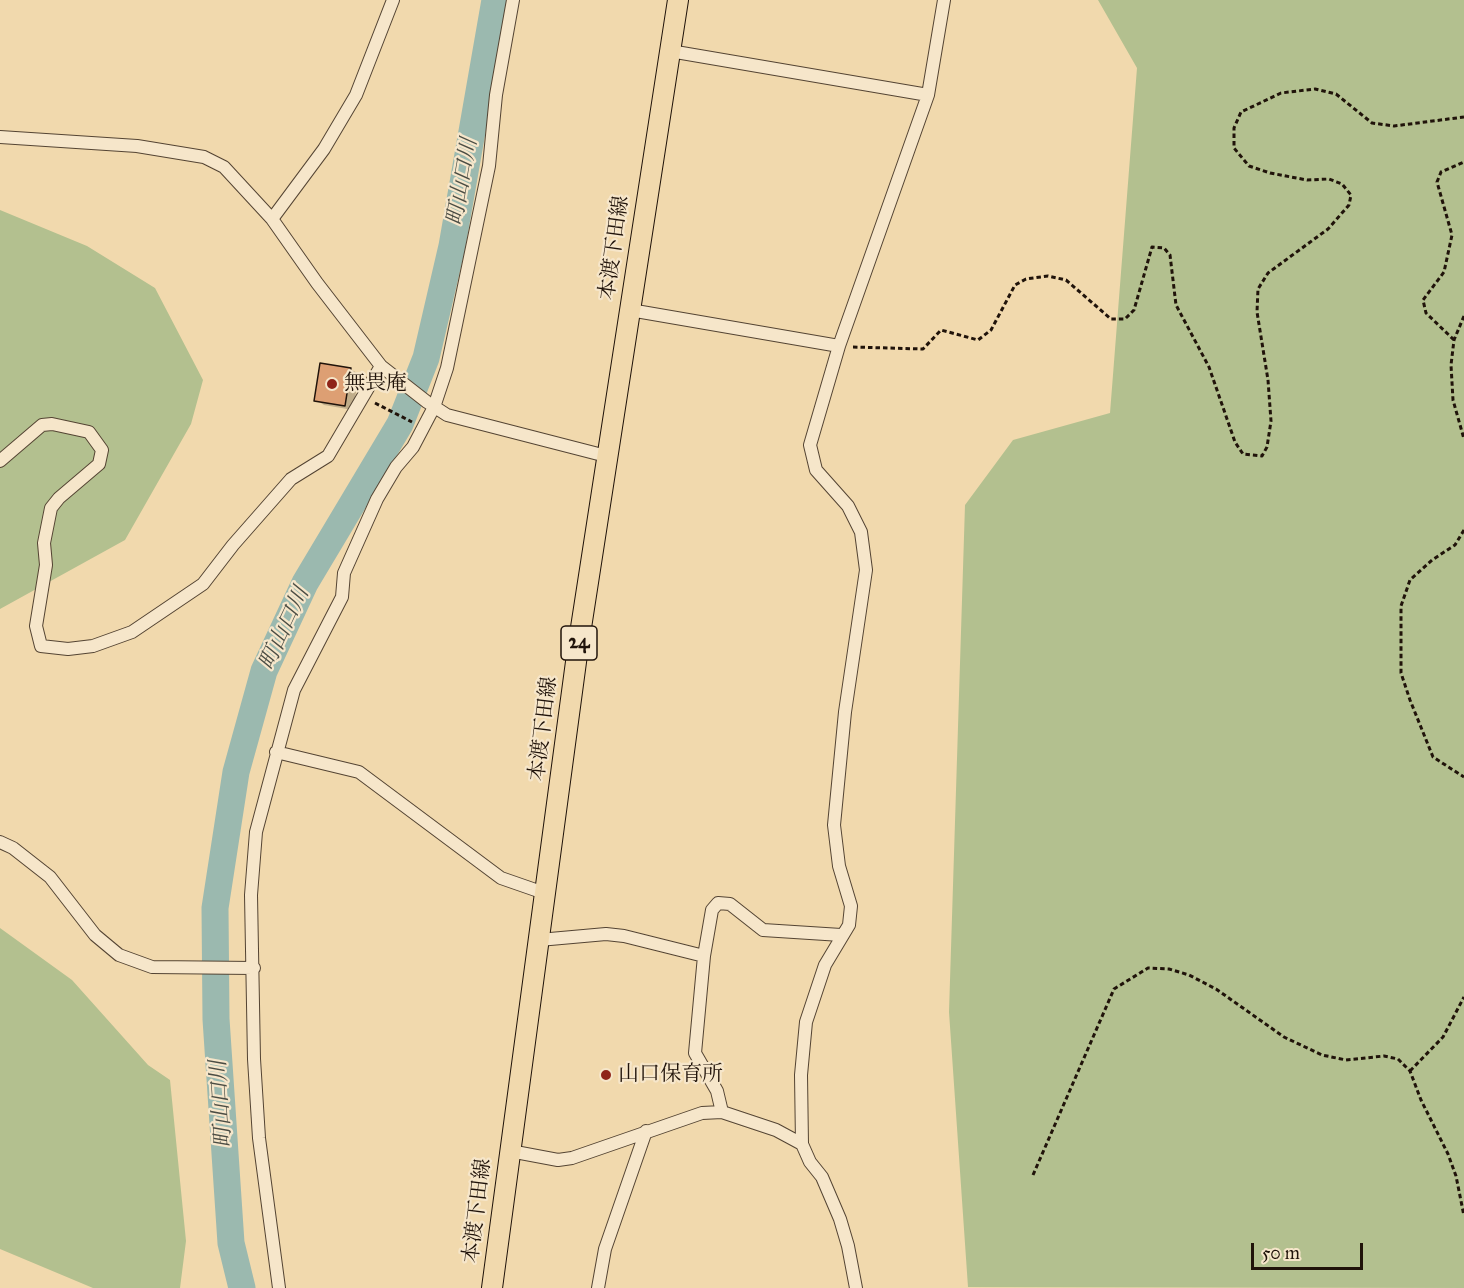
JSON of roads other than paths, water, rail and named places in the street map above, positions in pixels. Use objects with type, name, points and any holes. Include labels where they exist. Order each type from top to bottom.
[{"type":"main road","name":"本渡下田線","points":[[492,1288],[547,894],[578,647],[610,457],[630,310],[678,0]]},
{"type":"street","points":[[272,219],[324,149],[356,95],[393,0]]},
{"type":"street","points":[[279,1288],[258,1126],[254,1059],[250,968],[251,895],[256,832],[294,690],[342,597],[344,573],[377,499],[396,467],[412,447],[447,368],[487,177],[496,95],[513,0]]},
{"type":"street","points":[[856,1288],[840,1219],[822,1177],[810,1162],[802,1144],[801,1075],[806,1022],[825,965],[849,925],[851,906],[839,866],[834,825],[845,712],[866,570],[861,532],[848,506],[816,470],[810,445],[839,346],[928,95],[944,0]]},
{"type":"street","points":[[670,51],[928,95]]},
{"type":"street","points":[[0,137],[137,146],[204,157],[224,167],[272,219],[316,283],[381,366],[430,404],[447,415],[610,457]]},
{"type":"street","points":[[630,310],[839,346]]},
{"type":"street","points":[[0,461],[42,425],[52,424],[89,432],[102,450],[99,464],[59,498],[51,508],[44,543],[46,565],[36,626],[41,646],[68,649],[93,646],[132,632],[203,584],[233,545],[291,479],[327,456],[381,366]]},
{"type":"street","points":[[276,752],[359,772],[501,878],[547,894]]},
{"type":"street","points":[[0,842],[13,848],[50,877],[95,935],[119,955],[152,967],[250,968]]},
{"type":"street","points":[[722,1112],[717,1091],[695,1053],[704,956],[712,910],[718,903],[730,904],[763,930],[841,935]]},
{"type":"street","points":[[539,940],[606,934],[624,936],[704,956]]},
{"type":"street","points":[[510,1151],[558,1160],[572,1158],[702,1113],[722,1112],[776,1130],[802,1144]]},
{"type":"street","points":[[598,1288],[605,1249],[646,1131]]},
{"type":"waterway","name":"町山口川","points":[[242,1288],[231,1243],[216,1019],[215,908],[236,772],[264,671],[305,583],[400,424],[426,358],[452,246],[495,0]]},
{"type":"place","name":"無畏庵","points":[[332,384]]},
{"type":"place","name":"山口保育所","points":[[606,1075]]}]
